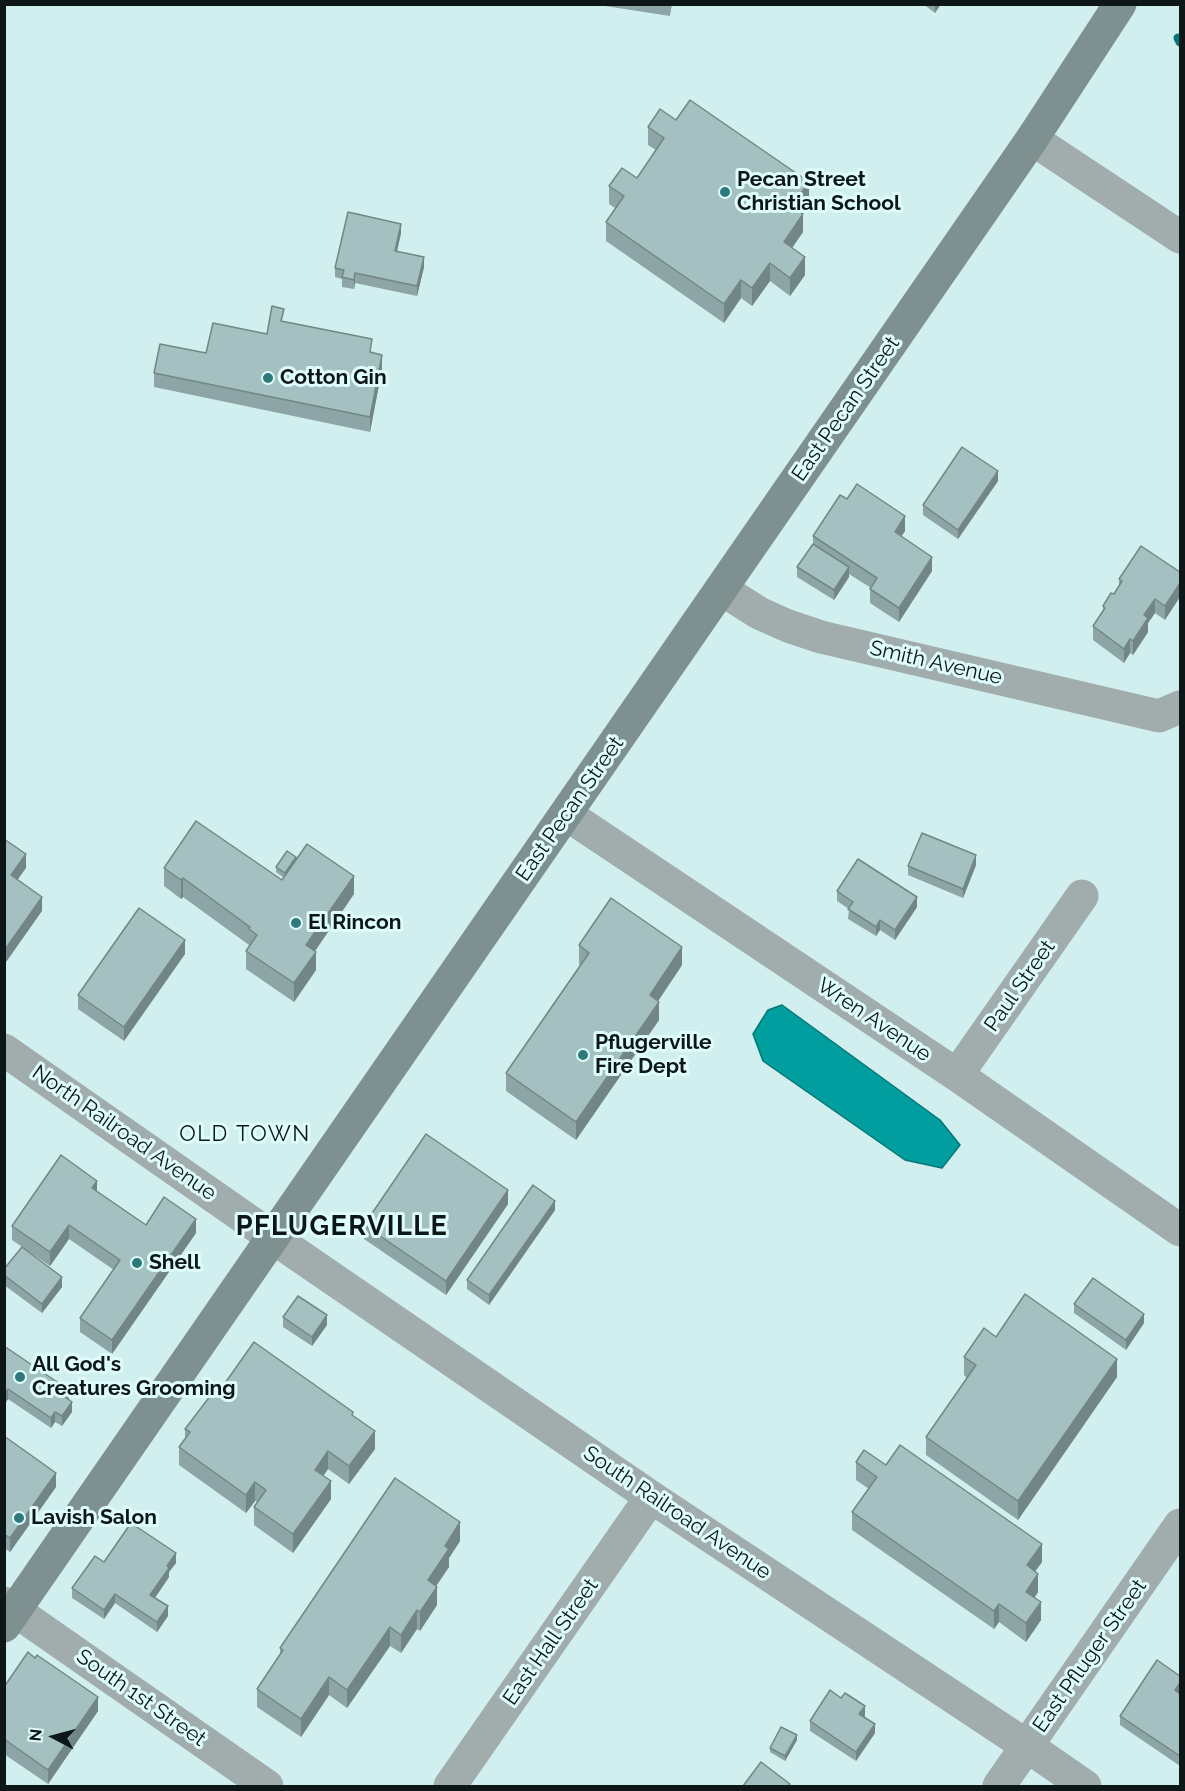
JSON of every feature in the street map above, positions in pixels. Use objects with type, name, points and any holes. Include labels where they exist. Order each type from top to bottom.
[{"type":"main road","name":"East Pecan Street","points":[[8,1613],[566,814],[1032,139],[1120,4]]},
{"type":"street","points":[[1032,139],[1180,237]]},
{"type":"street","name":"Smith Avenue","points":[[721,589],[759,613],[788,627],[821,637],[1170,711]]},
{"type":"street","name":"Wren Avenue","points":[[566,814],[957,1075],[1180,1230]]},
{"type":"street","name":"Paul Street","points":[[957,1075],[1082,896]]},
{"type":"street","name":"North Railroad Avenue","points":[[4,1050],[272,1237]]},
{"type":"street","name":"South Railroad Avenue","points":[[272,1237],[651,1497],[1084,1786]]},
{"type":"street","name":"East Hall Street","points":[[450,1786],[651,1497]]},
{"type":"street","name":"East Pfluger Street","points":[[999,1786],[1180,1525]]},
{"type":"street","name":"South 1st Street","points":[[8,1613],[267,1786]]},
{"type":"water","points":[[782,1005],[940,1120],[960,1145],[942,1168],[905,1160],[763,1061],[753,1034],[768,1010]]},
{"type":"building","points":[[690,100],[809,182],[792,206],[803,214],[784,242],[805,257],[790,278],[770,263],[752,288],[741,280],[724,304],[606,222],[624,196],[609,186],[622,168],[637,178],[664,138],[648,127],[660,109],[676,120]]},
{"type":"building","points":[[348,212],[401,224],[395,251],[424,257],[417,286],[355,273],[354,280],[342,277],[344,270],[335,268]]},
{"type":"building","name":"Cotton Gin","points":[[272,306],[284,309],[281,321],[372,339],[370,352],[382,355],[370,417],[154,373],[160,344],[206,353],[213,323],[267,334]]},
{"type":"building","points":[[962,447],[998,471],[958,530],[923,505]]},
{"type":"building","points":[[857,484],[905,516],[895,532],[932,557],[899,608],[870,589],[877,578],[813,536],[840,495],[847,499]]},
{"type":"building","points":[[813,544],[849,567],[834,590],[797,567]]},
{"type":"building","points":[[1141,546],[1180,572],[1180,583],[1165,606],[1155,599],[1144,615],[1148,618],[1133,641],[1130,639],[1124,649],[1093,626],[1105,608],[1103,606],[1111,593],[1114,594],[1122,581],[1119,579]]},
{"type":"building","points":[[196,821],[282,880],[307,844],[354,876],[306,945],[316,952],[294,983],[246,951],[257,935],[249,929],[250,927],[183,878],[181,880],[164,868]]},
{"type":"building","points":[[922,833],[976,855],[963,889],[908,866]]},
{"type":"building","points":[[4,839],[26,854],[11,875],[42,897],[4,951]]},
{"type":"building","points":[[287,851],[296,857],[285,873],[276,867]]},
{"type":"building","points":[[858,859],[917,897],[895,930],[880,920],[876,927],[848,909],[853,902],[837,891]]},
{"type":"building","name":"Pflugerville Fire Dept","points":[[611,898],[682,947],[650,995],[659,1002],[576,1122],[506,1073],[589,953],[579,945]]},
{"type":"building","points":[[139,908],[185,940],[124,1027],[78,995]]},
{"type":"building","points":[[426,1134],[508,1190],[446,1281],[364,1225]]},
{"type":"building","points":[[61,1155],[97,1181],[92,1188],[146,1225],[164,1197],[196,1219],[112,1340],[80,1318],[120,1260],[69,1225],[50,1252],[12,1226]]},
{"type":"building","points":[[533,1185],[555,1201],[489,1295],[467,1280]]},
{"type":"building","points":[[22,1247],[62,1277],[42,1304],[4,1275],[4,1269]]},
{"type":"building","points":[[1093,1278],[1144,1314],[1126,1340],[1074,1304]]},
{"type":"building","points":[[1025,1294],[1117,1359],[1018,1501],[926,1437],[976,1365],[964,1357],[984,1328],[996,1337]]},
{"type":"building","points":[[298,1296],[327,1315],[312,1337],[283,1317]]},
{"type":"building","points":[[254,1342],[353,1412],[352,1415],[375,1431],[349,1466],[328,1451],[315,1470],[331,1481],[293,1534],[254,1507],[266,1490],[255,1482],[246,1495],[179,1447],[190,1432],[185,1429],[214,1391],[218,1393]]},
{"type":"building","name":"All God's Creatures Grooming","points":[[4,1346],[69,1390],[65,1397],[72,1402],[62,1416],[55,1412],[51,1418],[8,1389],[4,1391]]},
{"type":"building","name":"Lavish Salon","points":[[4,1436],[56,1473],[10,1538],[4,1534]]},
{"type":"building","points":[[900,1445],[1042,1544],[1027,1565],[1038,1574],[1026,1592],[1041,1602],[1026,1623],[999,1604],[994,1611],[852,1512],[877,1477],[856,1462],[864,1450],[886,1465]]},
{"type":"building","points":[[395,1478],[460,1522],[445,1546],[449,1549],[428,1580],[437,1587],[420,1612],[417,1610],[401,1635],[390,1627],[347,1690],[329,1677],[301,1719],[257,1689],[283,1650],[280,1648]]},
{"type":"building","points":[[131,1523],[176,1553],[167,1566],[169,1568],[150,1595],[168,1606],[157,1622],[115,1594],[104,1610],[72,1588],[95,1556],[104,1562]]},
{"type":"building","points":[[28,1652],[35,1658],[37,1655],[98,1697],[48,1770],[4,1739],[4,1687]]},
{"type":"building","points":[[1157,1660],[1180,1676],[1180,1683],[1175,1690],[1180,1694],[1180,1756],[1120,1716]]},
{"type":"building","points":[[830,1690],[841,1698],[845,1693],[865,1706],[859,1714],[875,1724],[856,1752],[810,1721]]},
{"type":"building","points":[[781,1727],[797,1735],[785,1756],[770,1748]]},
{"type":"building","points":[[761,1762],[790,1784],[788,1786],[743,1786]]},
{"type":"waterway","points":[[1178,38],[1180,42]]},
{"type":"place","name":"Pecan Street Christian School","points":[[725,192]]},
{"type":"place","name":"Cotton Gin","points":[[268,378]]},
{"type":"place","name":"El Rincon","points":[[296,923]]},
{"type":"place","name":"Pflugerville Fire Dept","points":[[583,1055]]},
{"type":"place","name":"Shell","points":[[137,1263]]},
{"type":"place","name":"All God's Creatures Grooming","points":[[20,1377]]},
{"type":"place","name":"Lavish Salon","points":[[19,1518]]},
{"type":"district","name":"OLD TOWN","points":[[245,1134]]},
{"type":"district","name":"PFLUGERVILLE","points":[[342,1227]]}]
